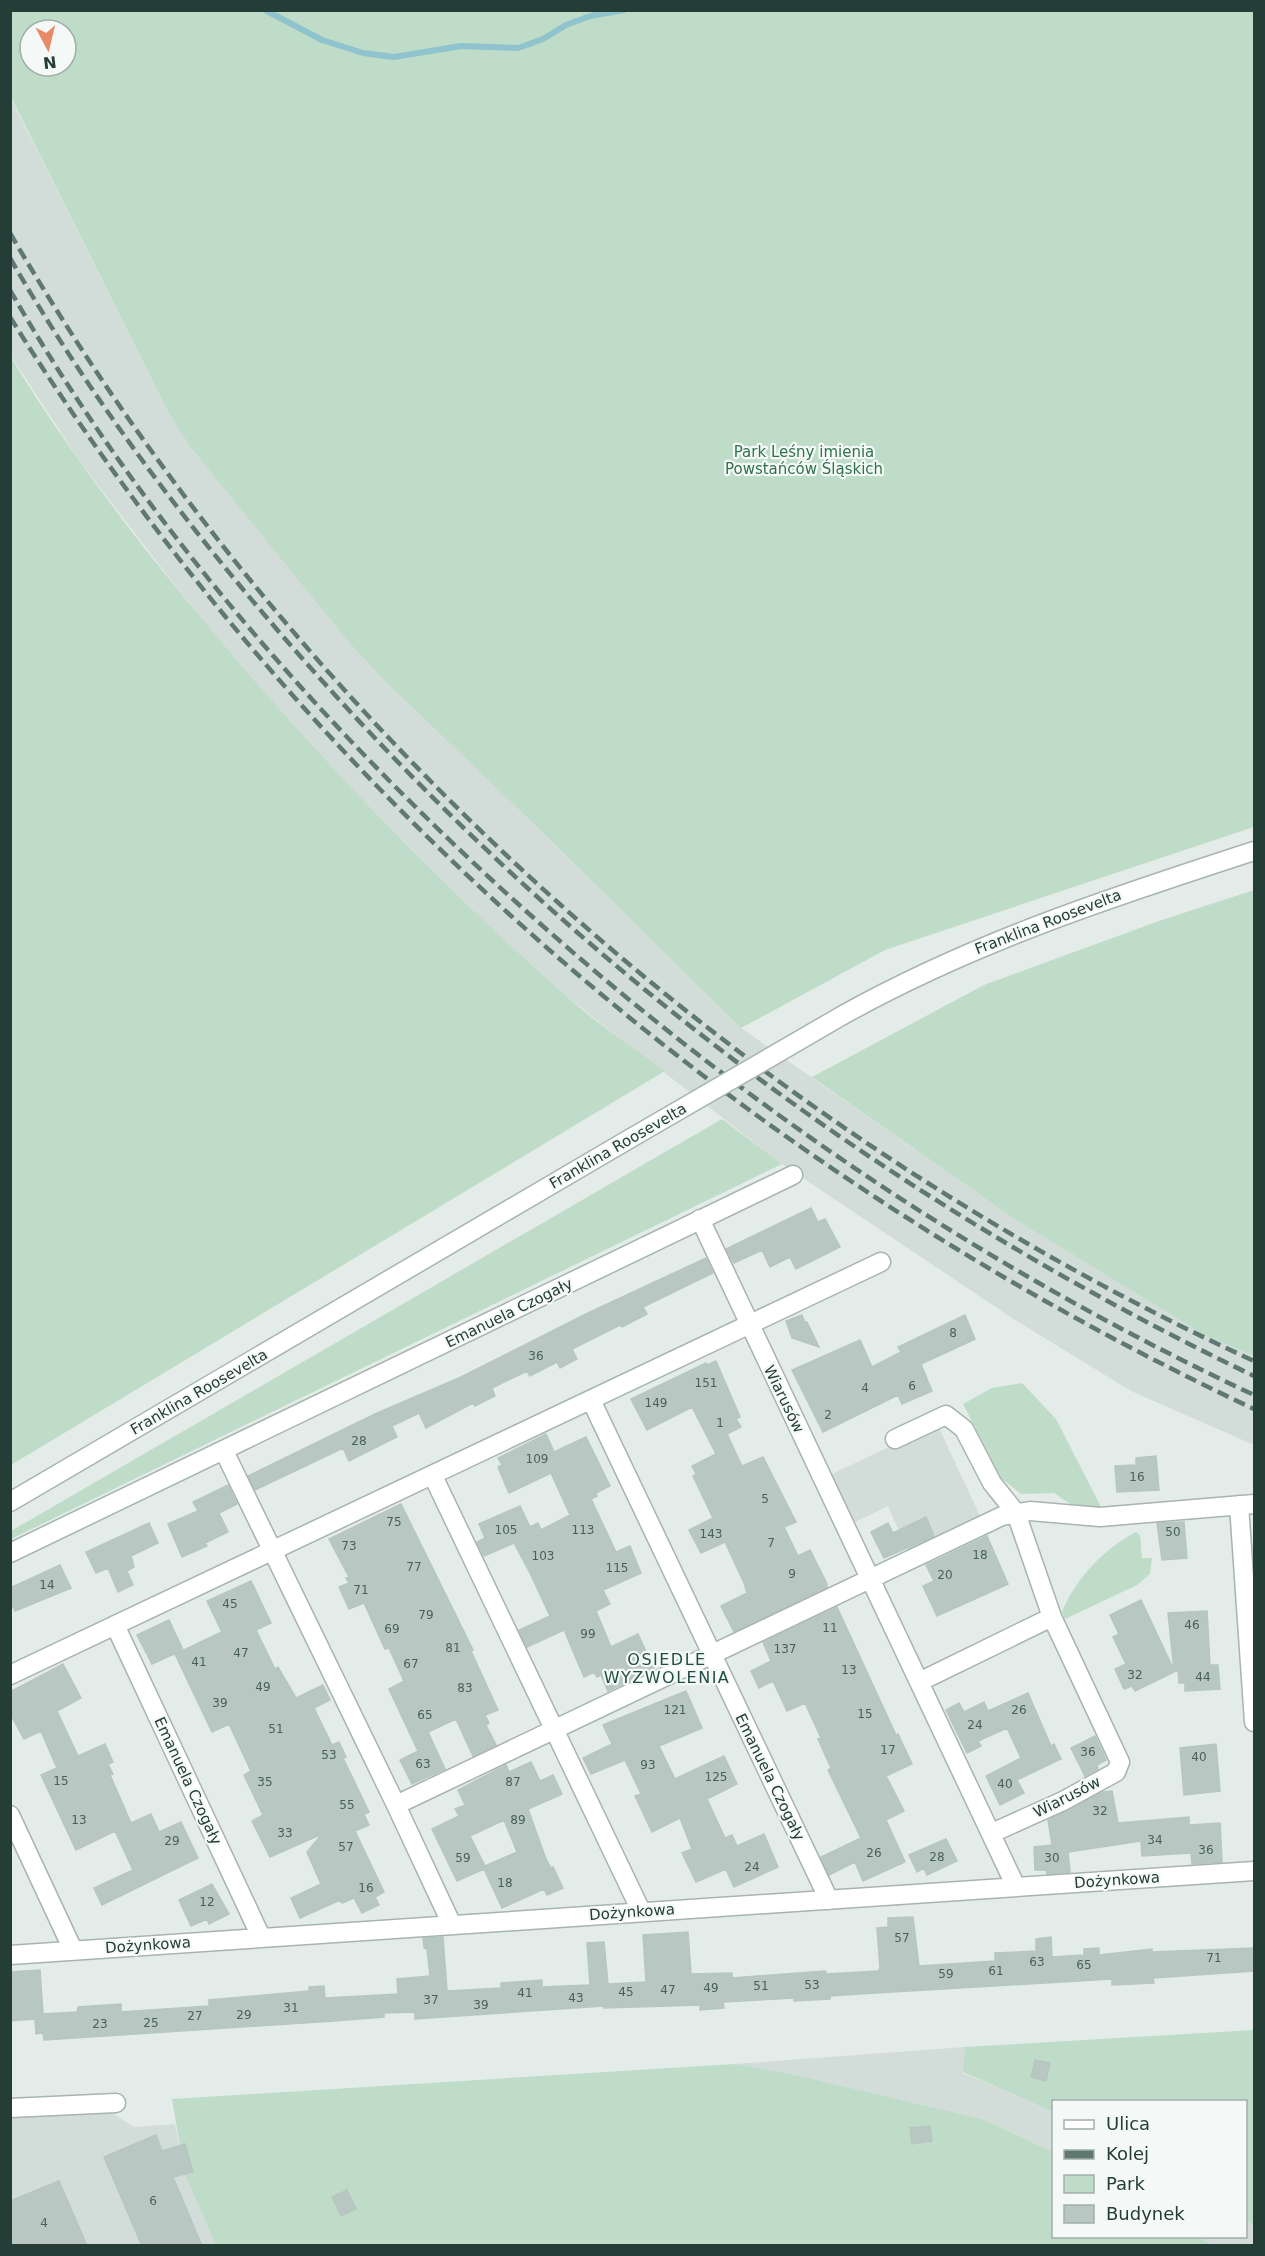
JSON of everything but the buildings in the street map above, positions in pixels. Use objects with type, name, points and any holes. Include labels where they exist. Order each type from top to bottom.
[{"type":"street","name":"Franklina Roosevelta","points":[[10,1502],[631,1138],[887,991],[994,941],[1099,902],[1254,851]]},
{"type":"street","name":"Emanuela Czogały","points":[[10,1553],[793,1175]]},
{"type":"street","name":"Wiarusów","points":[[700,1220],[748,1325],[921,1681],[1016,1887]]},
{"type":"street","points":[[10,1675],[881,1262]]},
{"type":"street","name":"Emanuela Czogały","points":[[591,1400],[829,1900]]},
{"type":"street","name":"Wiarusów","points":[[895,1439],[946,1415],[964,1429],[992,1483],[1016,1513],[1052,1617],[1120,1762],[1116,1772],[1107,1777],[1063,1801],[992,1833]]},
{"type":"street","points":[[224,1451],[452,1925]]},
{"type":"street","points":[[433,1476],[641,1911]]},
{"type":"street","points":[[396,1805],[982,1524],[1016,1513],[1044,1511],[1100,1516],[1247,1505],[1254,1722]]},
{"type":"street","points":[[921,1681],[1052,1617]]},
{"type":"street","name":"Emanuela Czogały","points":[[115,1625],[261,1937]]},
{"type":"street","points":[[10,1815],[73,1950]]},
{"type":"street","name":"Dożynkowa","points":[[10,1955],[1254,1871]]},
{"type":"street","points":[[10,2108],[116,2103]]},
{"type":"shaded area","points":[[10,97],[168,412],[189,445],[387,683],[741,1028],[1016,1220],[1206,1336],[1254,1356],[1254,1445],[1131,1391],[1012,1318],[782,1164],[566,996],[462,903],[331,768],[203,622],[81,463],[11,356]]},
{"type":"shaded area","points":[[937,1424],[981,1518],[909,1553],[888,1506],[851,1524],[828,1476]]},
{"type":"shaded area","points":[[965,2047],[963,2073],[1052,2112],[1052,2152],[982,2119],[787,2073],[735,2064]]},
{"type":"shaded area","points":[[109,2111],[134,2127],[175,2124],[185,2175],[216,2245],[11,2246],[11,2116]]},
{"type":"shaded area","points":[[1247,2221],[1254,2226],[1254,2245],[1212,2245],[1201,2238],[1247,2238]]},
{"type":"green space","name":"Park Leśny imienia Powstańców Śląskich","points":[[10,11],[1254,11],[1254,827],[885,950],[741,1028],[387,683],[348,641],[189,445],[168,412],[11,97]]},
{"type":"green space","points":[[10,356],[68,445],[131,531],[232,655],[302,734],[411,849],[486,923],[588,1014],[665,1071],[11,1465]]},
{"type":"green space","points":[[1254,890],[1254,1356],[1206,1336],[1016,1220],[812,1077],[984,985],[1159,921]]},
{"type":"green space","points":[[722,1119],[782,1164],[11,1539],[11,1531]]},
{"type":"green space","points":[[1022,1383],[1056,1419],[1103,1511],[1078,1509],[1054,1493],[1021,1494],[1001,1478],[963,1404],[992,1388]]},
{"type":"green space","points":[[1136,1532],[1140,1535],[1142,1558],[1152,1558],[1150,1574],[1137,1585],[1065,1619],[1062,1612],[1083,1576],[1102,1556]]},
{"type":"green space","points":[[1254,2030],[1254,2226],[1247,2221],[1247,2100],[1052,2100],[1052,2112],[963,2072],[965,2047]]},
{"type":"green space","points":[[735,2064],[787,2073],[982,2119],[1052,2152],[1052,2238],[1201,2238],[1212,2245],[216,2245],[185,2175],[172,2099]]},
{"type":"waterway","points":[[265,10],[322,40],[363,53],[394,57],[461,46],[518,48],[543,39],[566,25],[590,16],[624,10]]},
{"type":"railway","points":[[10,233],[124,412],[252,582],[393,743],[546,892],[710,1029],[883,1154],[1065,1265],[1254,1361]]},
{"type":"railway","points":[[10,258],[82,374],[161,486],[203,540],[335,695],[435,800],[540,899],[649,993],[762,1080],[878,1163],[1000,1239],[1125,1310],[1254,1376]]},
{"type":"railway","points":[[10,290],[54,364],[102,436],[204,574],[259,640],[375,766],[528,913],[623,994],[721,1072],[822,1146],[926,1215],[1032,1279],[1142,1339],[1254,1395]]},
{"type":"railway","points":[[10,317],[128,492],[259,656],[401,810],[553,953],[715,1085],[887,1205],[1066,1313],[1254,1409]]},
{"type":"district","name":"OSIEDLE WYZWOLENIA","points":[[667,1668]]}]
